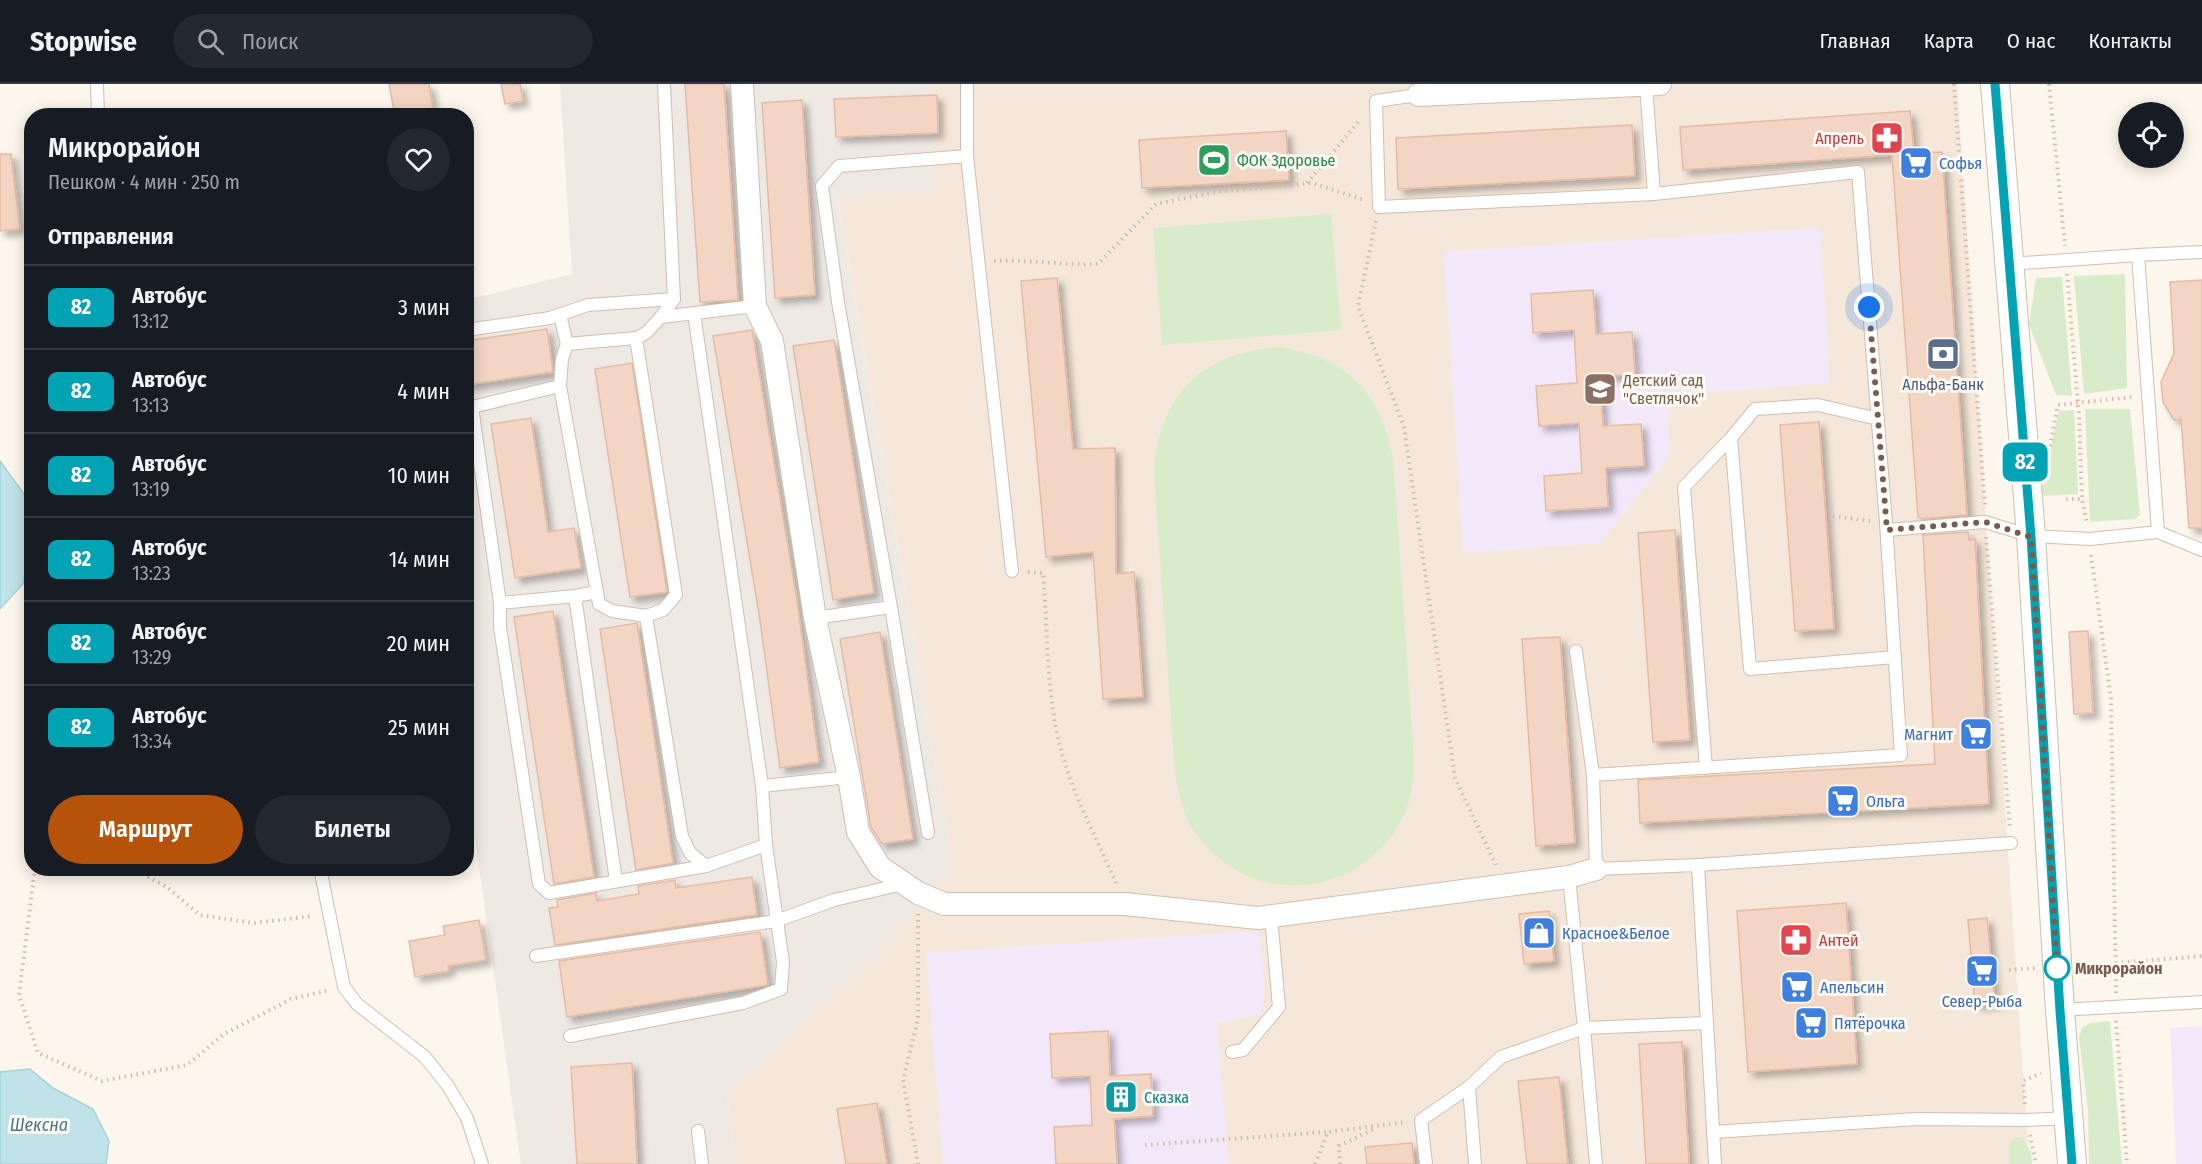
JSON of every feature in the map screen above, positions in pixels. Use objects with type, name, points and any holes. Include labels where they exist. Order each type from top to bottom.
[{"type":"street","points":[[742,84],[755,306],[772,341],[815,618],[849,777],[858,832],[880,867],[910,888],[944,904],[1125,904],[1258,918],[1569,877],[1596,869]]},
{"type":"street","points":[[1995,84],[2031,537],[2060,1011],[2072,1164]]},
{"type":"street","points":[[1418,90],[1653,85]]},
{"type":"lane","points":[[96,84],[98,108]]},
{"type":"lane","points":[[567,344],[636,338],[646,333],[674,300],[664,84]]},
{"type":"lane","points":[[967,84],[967,156],[1012,571]]},
{"type":"lane","points":[[1653,85],[1653,194]]},
{"type":"lane","points":[[1418,90],[1376,101],[1379,207],[1653,194],[1858,172],[1887,526],[1901,755],[1593,775]]},
{"type":"lane","points":[[928,833],[838,302],[822,186],[839,166],[967,156]]},
{"type":"lane","points":[[2009,264],[2202,252]]},
{"type":"lane","points":[[2138,255],[2158,532]]},
{"type":"lane","points":[[474,329],[560,315],[588,305],[674,300]]},
{"type":"lane","points":[[661,317],[755,306]]},
{"type":"lane","points":[[570,1036],[743,1003],[781,989],[783,962],[766,845],[762,786],[694,314]]},
{"type":"lane","points":[[560,315],[567,344],[562,359],[560,386],[599,604],[612,611],[646,616],[663,610],[676,595],[636,338]]},
{"type":"lane","points":[[474,406],[560,386]]},
{"type":"lane","points":[[1706,768],[1684,488],[1755,409],[1818,405],[1878,419]]},
{"type":"lane","points":[[474,420],[500,603],[500,627],[539,884],[549,893],[706,866],[766,845]]},
{"type":"lane","points":[[1731,438],[1750,669],[1895,657]]},
{"type":"lane","points":[[1887,526],[1985,522],[2031,537],[2090,539],[2158,532],[2202,550]]},
{"type":"lane","points":[[500,603],[597,592]]},
{"type":"lane","points":[[575,596],[616,881]]},
{"type":"lane","points":[[815,618],[891,607]]},
{"type":"lane","points":[[646,616],[682,837],[690,853],[706,866]]},
{"type":"lane","points":[[1576,651],[1593,775],[1596,869],[1698,865],[2011,843]]},
{"type":"lane","points":[[762,786],[849,777]]},
{"type":"lane","points":[[1698,865],[1715,1164]]},
{"type":"lane","points":[[322,876],[344,987],[357,1004],[425,1057],[467,1118],[482,1164]]},
{"type":"lane","points":[[1569,877],[1596,1164]]},
{"type":"lane","points":[[536,956],[776,921],[834,900],[910,888]]},
{"type":"lane","points":[[1232,1052],[1243,1050],[1279,1006],[1271,916]]},
{"type":"lane","points":[[2060,1011],[2202,1002]]},
{"type":"lane","points":[[1426,1164],[1421,1120],[1469,1088],[1501,1057],[1584,1028],[1706,1023]]},
{"type":"lane","points":[[1469,1088],[1475,1164]]},
{"type":"lane","points":[[1713,1132],[1917,1119],[2068,1118]]},
{"type":"lane","points":[[698,1131],[702,1164]]},
{"type":"path","points":[[1954,84],[1985,507]]},
{"type":"path","points":[[2049,84],[2078,403],[2082,499],[2090,539],[2111,699],[2115,829]]},
{"type":"path","points":[[1306,184],[1376,101]]},
{"type":"path","points":[[978,262],[1024,259],[1062,266],[1098,264],[1156,204],[1216,192],[1311,183],[1357,197],[1379,207],[1358,306],[1404,427],[1455,778],[1505,884]]},
{"type":"path","points":[[2049,448],[2058,405],[2148,395]]},
{"type":"path","points":[[2066,499],[2082,499]]},
{"type":"path","points":[[1833,516],[1887,526]]},
{"type":"path","points":[[1012,571],[1043,573],[1053,706],[1059,742],[1070,776],[1125,904]]},
{"type":"path","points":[[34,876],[19,995],[22,1005],[38,1053],[102,1081],[187,1065],[224,1034],[291,999],[344,987]]},
{"type":"path","points":[[147,876],[167,887],[200,915],[254,924],[328,914]]},
{"type":"path","points":[[910,888],[918,1019],[903,1080],[918,1164]]},
{"type":"path","points":[[2116,963],[2202,956]]},
{"type":"path","points":[[2008,970],[2039,967]]},
{"type":"path","points":[[1145,1145],[1377,1128],[1421,1120]]},
{"type":"path","points":[[1340,1164],[1339,1146],[1377,1128]]},
{"type":"path","points":[[1315,1164],[1328,1132]]},
{"type":"shaded area","points":[[560,84],[932,84],[936,191],[837,196],[953,867],[881,950],[727,1093],[735,1164],[521,1164],[474,832],[474,298],[572,274]]},
{"type":"shaded area","points":[[932,84],[1957,84],[2029,1164],[735,1164],[727,1093],[881,950],[953,867],[837,195],[935,191]]},
{"type":"shaded area","name":"Детский сад \"Светлячок\"","points":[[1820,228],[1830,383],[1667,395],[1670,456],[1600,543],[1463,553],[1444,252]]},
{"type":"shaded area","points":[[1259,931],[1265,990],[1260,1014],[1217,1023],[1228,1164],[943,1164],[926,953]]},
{"type":"shaded area","points":[[2202,1026],[2202,1164],[2176,1164],[2170,1028]]},
{"type":"green space","points":[[1331,214],[1341,330],[1162,345],[1153,228]]},
{"type":"green space","points":[[2125,274],[2127,388],[2084,394],[2074,276]]},
{"type":"green space","points":[[2062,277],[2072,396],[2056,395],[2029,325],[2036,278]]},
{"type":"green space","points":[[1281,347],[1325,360],[1358,382],[1380,415],[1387,435],[1393,459],[1414,760],[1406,810],[1384,845],[1360,866],[1332,879],[1302,885],[1272,883],[1243,874],[1216,856],[1194,831],[1184,811],[1175,775],[1154,474],[1158,446],[1165,422],[1175,400],[1189,383],[1207,369],[1228,358]]},
{"type":"green space","points":[[2085,409],[2130,409],[2140,515],[2135,519],[2090,522]]},
{"type":"green space","points":[[2074,410],[2078,494],[2040,496],[2059,411]]},
{"type":"green space","points":[[2110,1021],[2122,1164],[2089,1164],[2088,1110],[2079,1038],[2082,1028],[2090,1023]]},
{"type":"green space","points":[[2015,1137],[2021,1137],[2031,1152],[2032,1164],[2009,1164],[2009,1144]]},
{"type":"water","points":[[0,461],[24,494],[24,578],[23,584],[0,609]]},
{"type":"water","name":"Шексна","points":[[30,1069],[53,1088],[93,1109],[109,1141],[106,1164],[0,1164],[0,1072]]},
{"type":"building","points":[[389,84],[429,84],[433,108],[394,108]]},
{"type":"building","points":[[501,84],[520,84],[523,101],[505,104]]},
{"type":"building","points":[[685,84],[724,84],[738,300],[700,302]]},
{"type":"building","points":[[937,95],[938,133],[836,137],[834,99]]},
{"type":"building","points":[[802,100],[815,295],[775,298],[762,103]]},
{"type":"building","points":[[1910,111],[1914,153],[1942,152],[1967,515],[1922,519],[1918,517],[1892,155],[1683,170],[1680,127]]},
{"type":"building","points":[[1632,125],[1635,176],[1398,189],[1396,138]]},
{"type":"building","name":"ФОК Здоровье","points":[[1286,131],[1289,180],[1142,188],[1139,140]]},
{"type":"building","points":[[0,154],[11,154],[20,229],[0,231]]},
{"type":"building","points":[[1057,278],[1073,449],[1115,448],[1116,574],[1134,572],[1143,697],[1103,699],[1093,552],[1046,557],[1021,281]]},
{"type":"building","points":[[2202,280],[2202,528],[2189,528],[2181,419],[2174,420],[2163,402],[2161,382],[2174,353],[2170,282]]},
{"type":"building","points":[[1593,290],[1596,334],[1632,332],[1635,374],[1600,377],[1603,426],[1641,424],[1644,466],[1606,468],[1608,507],[1546,511],[1544,476],[1582,473],[1579,423],[1539,426],[1536,386],[1577,383],[1574,330],[1533,333],[1531,294]]},
{"type":"building","points":[[547,329],[553,372],[474,384],[474,340]]},
{"type":"building","points":[[752,330],[797,601],[819,762],[780,768],[760,620],[713,336]]},
{"type":"building","points":[[834,340],[874,593],[833,600],[793,346]]},
{"type":"building","points":[[632,363],[667,592],[630,597],[595,369]]},
{"type":"building","points":[[531,418],[548,532],[574,528],[581,568],[515,578],[491,424]]},
{"type":"building","points":[[1819,422],[1834,629],[1795,631],[1780,425]]},
{"type":"building","points":[[1675,530],[1690,740],[1653,742],[1638,533]]},
{"type":"building","points":[[1968,532],[1969,540],[1975,539],[1989,804],[1640,823],[1638,780],[1935,764],[1923,535]]},
{"type":"building","points":[[553,611],[594,877],[554,884],[514,617]]},
{"type":"building","points":[[637,623],[673,863],[636,870],[600,629]]},
{"type":"building","points":[[2088,631],[2093,713],[2074,714],[2069,632]]},
{"type":"building","points":[[880,632],[913,839],[882,844],[871,827],[840,639]]},
{"type":"building","points":[[1560,637],[1575,843],[1536,846],[1522,639]]},
{"type":"building","points":[[752,877],[757,915],[555,945],[549,908],[558,907],[557,900],[596,893],[597,901],[639,894],[638,886],[675,880],[676,888]]},
{"type":"building","name":"Апельсин","points":[[1846,903],[1857,1064],[1748,1072],[1737,911]]},
{"type":"building","points":[[1549,911],[1554,961],[1524,964],[1519,914]]},
{"type":"building","points":[[1987,918],[1995,1003],[1975,1004],[1968,920]]},
{"type":"building","points":[[479,920],[486,960],[448,966],[449,971],[415,977],[409,941],[445,935],[443,926]]},
{"type":"building","points":[[760,932],[768,985],[567,1017],[559,961]]},
{"type":"building","name":"Сказка","points":[[1108,1031],[1110,1076],[1151,1074],[1153,1116],[1114,1119],[1117,1164],[1056,1164],[1054,1127],[1092,1125],[1090,1076],[1052,1078],[1050,1034]]},
{"type":"building","points":[[1682,1042],[1689,1164],[1646,1164],[1639,1044]]},
{"type":"building","points":[[632,1063],[637,1164],[577,1164],[571,1067]]},
{"type":"building","points":[[1559,1077],[1568,1164],[1527,1164],[1518,1081]]},
{"type":"building","points":[[877,1103],[887,1164],[846,1164],[837,1109]]},
{"type":"building","points":[[1412,1143],[1414,1164],[1367,1164],[1365,1147]]},
{"type":"bus line","name":"82","points":[[1995,84],[2031,537],[2060,1011],[2072,1164]]},
{"type":"place","name":"Апрель","points":[[1887,138]]},
{"type":"place","name":"ФОК Здоровье","points":[[1214,160]]},
{"type":"place","name":"Софья","points":[[1916,163]]},
{"type":"place","name":"Альфа-Банк","points":[[1943,354]]},
{"type":"place","name":"Детский сад \"Светлячок\"","points":[[1600,389]]},
{"type":"place","name":"Магнит","points":[[1976,734]]},
{"type":"place","name":"Ольга","points":[[1843,801]]},
{"type":"place","name":"Красное&Белое","points":[[1539,933]]},
{"type":"place","name":"Антей","points":[[1796,940]]},
{"type":"place","name":"Микрорайон","points":[[2057,968]]},
{"type":"place","name":"Север-Рыба","points":[[1982,971]]},
{"type":"place","name":"Апельсин","points":[[1797,987]]},
{"type":"place","name":"Пятёрочка","points":[[1811,1023]]},
{"type":"place","name":"Сказка","points":[[1121,1097]]},
{"type":"route","points":[[1869,307],[1887,530],[1985,522],[2031,537],[2057,968]]}]
